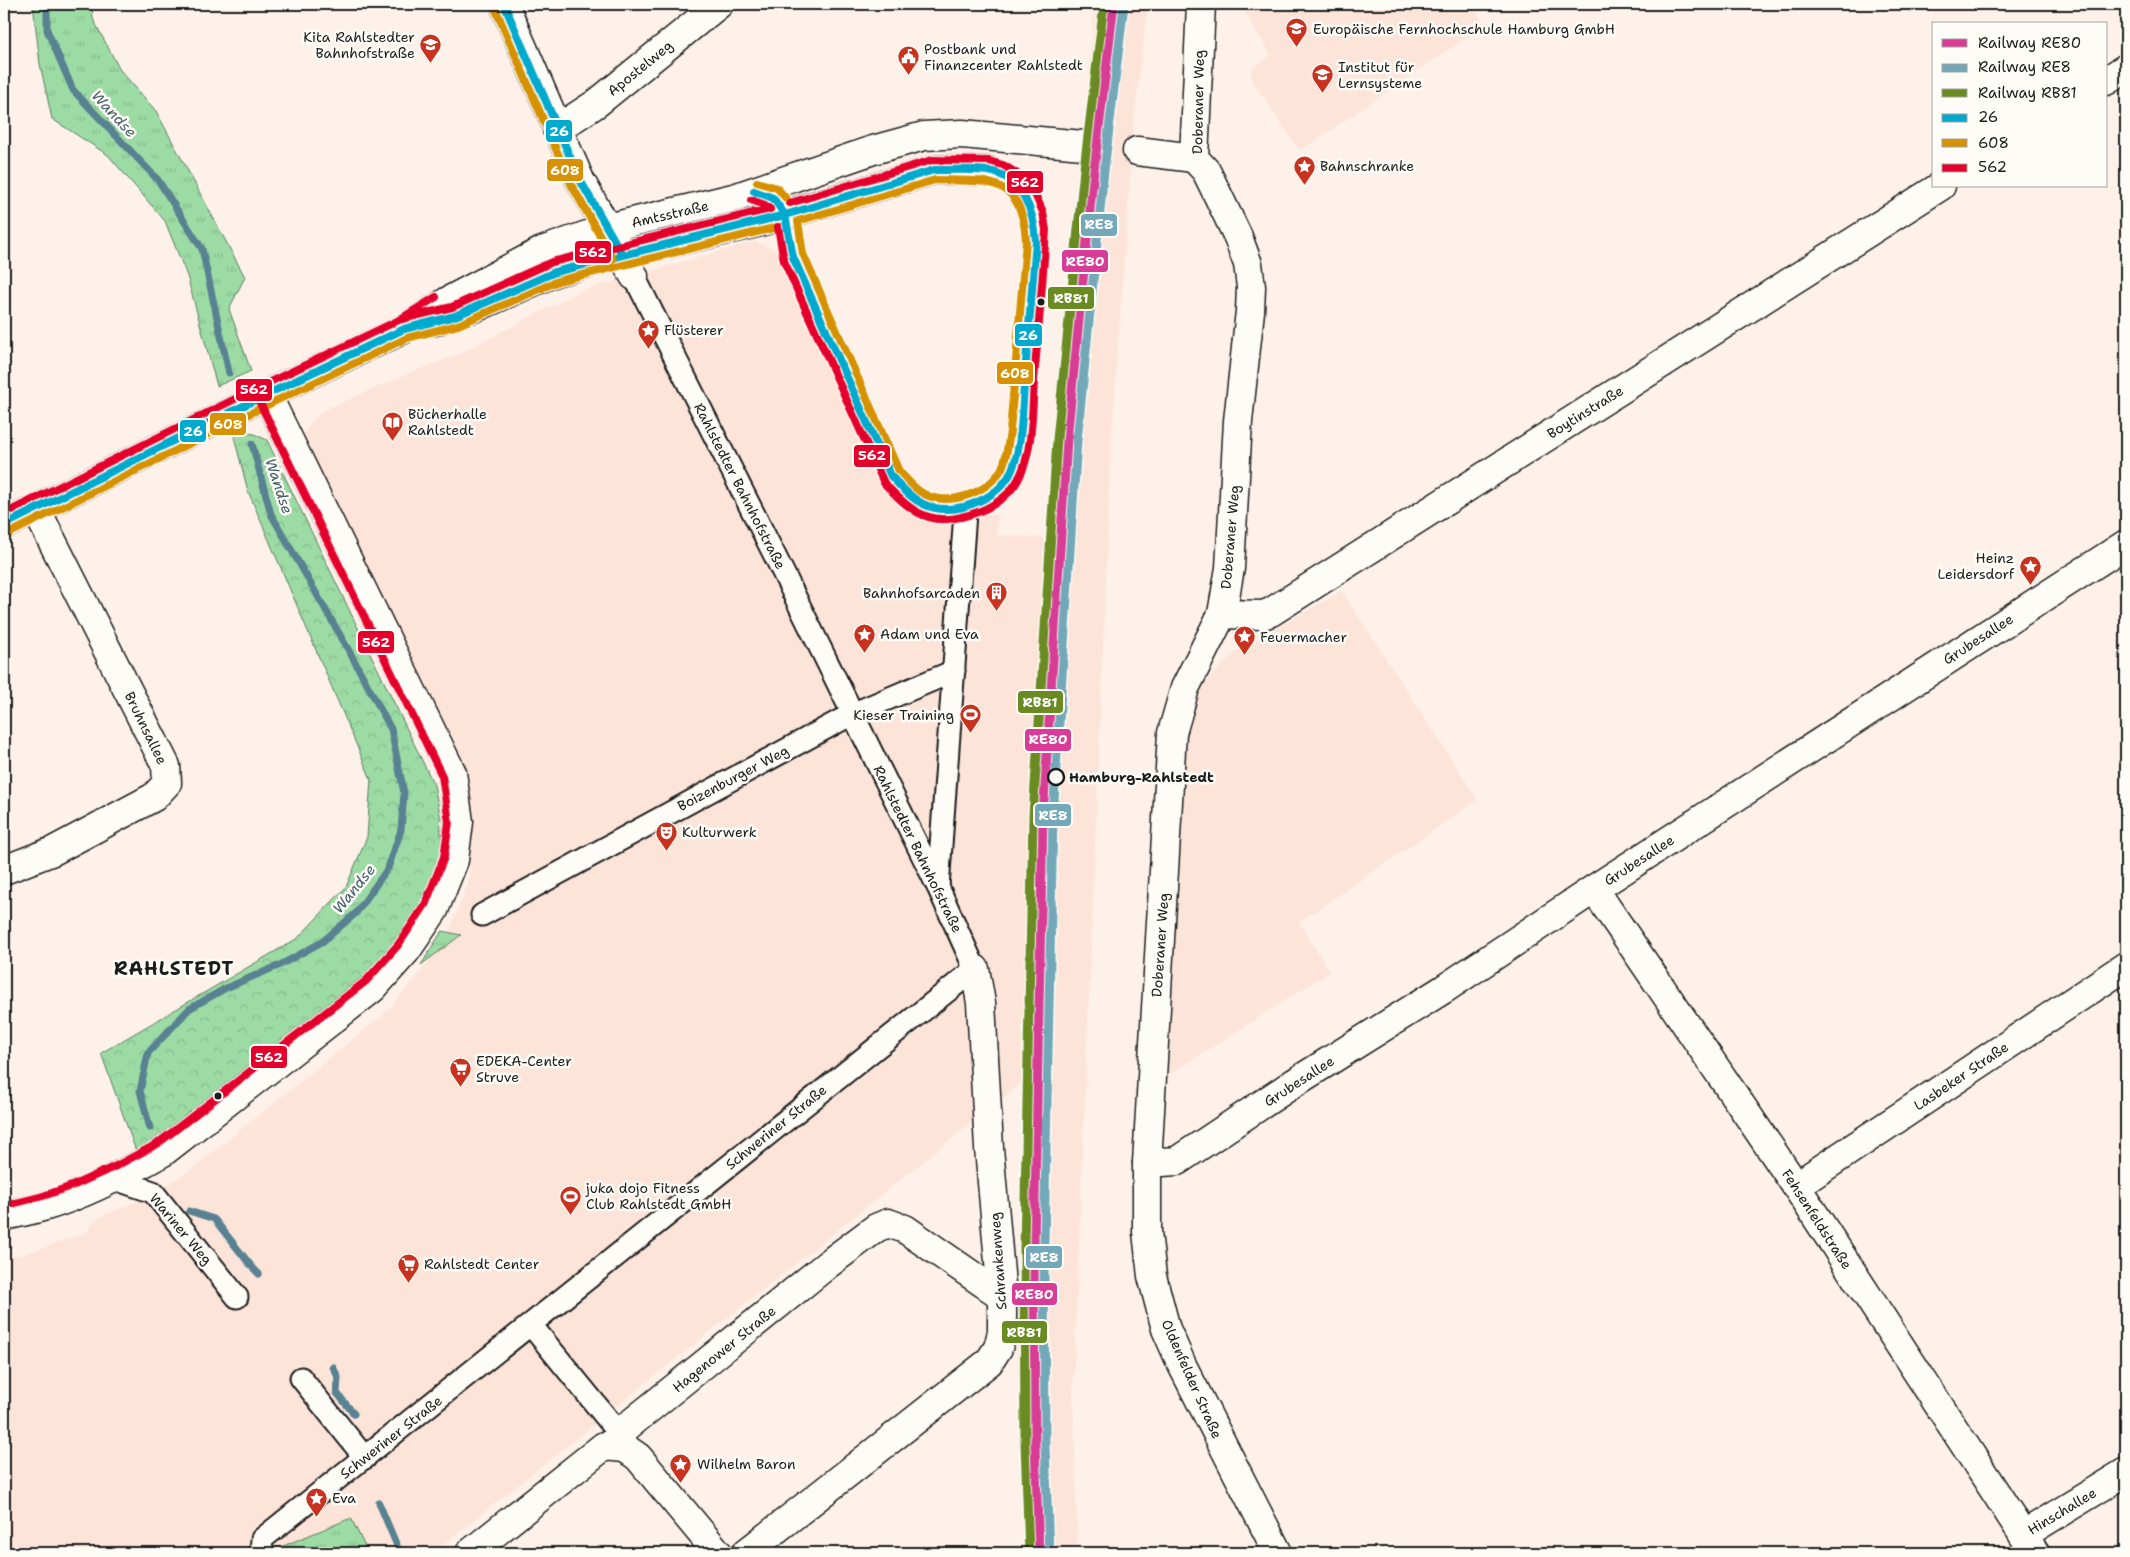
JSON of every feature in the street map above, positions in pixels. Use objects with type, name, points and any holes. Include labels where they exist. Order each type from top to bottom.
[{"type":"street","name":"Rahlstedter Bahnhofstraße","points":[[504,4],[580,180],[628,265],[775,556],[938,887],[975,969]]},
{"type":"street","name":"Apostelweg","points":[[557,129],[597,103],[720,4]]},
{"type":"street","name":"Doberaner Weg","points":[[1147,1163],[1172,734],[1185,688],[1222,614],[1230,568],[1238,421],[1250,311],[1251,287],[1248,264],[1238,237],[1206,171],[1194,158],[1201,4]]},
{"type":"street","points":[[2108,80],[2126,68]]},
{"type":"street","name":"Amtsstraße","points":[[4,525],[404,329],[506,268],[542,251],[607,228],[695,208],[770,201],[834,164],[903,141],[943,133],[1083,145]]},
{"type":"street","points":[[1137,152],[1194,158]]},
{"type":"street","points":[[770,201],[934,170],[988,171]]},
{"type":"street","name":"Boytinstraße","points":[[1222,614],[1263,616],[1271,612],[1939,188]]},
{"type":"street","name":"Amtsstraße","points":[[404,329],[472,310],[554,272],[628,265],[757,223],[770,201]]},
{"type":"street","points":[[4,1216],[46,1206],[112,1178],[163,1152],[373,988],[406,950],[434,910],[454,860],[459,822],[452,773],[268,395]]},
{"type":"street","name":"Bruhnsallee","points":[[4,870],[53,851],[121,815],[154,797],[167,783],[166,766],[36,509]]},
{"type":"street","points":[[938,887],[965,513]]},
{"type":"street","name":"Grubesallee","points":[[1147,1163],[1177,1161],[2126,544]]},
{"type":"street","name":"Boizenburger Weg","points":[[482,916],[852,714],[954,671]]},
{"type":"street","name":"Fehsenfeldstraße","points":[[1594,889],[1796,1186],[2029,1544]]},
{"type":"street","name":"Lasbeker Straße","points":[[1796,1186],[2126,966]]},
{"type":"street","name":"Schrankenweg","points":[[746,1553],[989,1362],[998,1348],[1002,1332],[1002,1296],[989,1148],[982,1003],[975,969]]},
{"type":"street","name":"Schweriner Straße","points":[[261,1553],[262,1539],[975,969]]},
{"type":"street","name":"Oldenfelder Straße","points":[[1147,1163],[1147,1232],[1152,1276],[1166,1328],[1217,1436],[1278,1553]]},
{"type":"street","name":"Wariner Weg","points":[[112,1178],[153,1192],[237,1297]]},
{"type":"street","name":"Hagenower Straße","points":[[622,1441],[828,1264],[876,1228],[888,1224],[905,1229],[1002,1296]]},
{"type":"street","points":[[531,1325],[622,1441],[718,1553]]},
{"type":"street","points":[[301,1378],[365,1458]]},
{"type":"street","points":[[470,1553],[604,1446],[622,1441]]},
{"type":"street","name":"Hinschallee","points":[[2029,1544],[2126,1472]]},
{"type":"shaded area","points":[[1095,4],[1148,4],[1134,119],[1111,449],[1073,1392],[1078,1553],[1029,1553],[1027,1443],[1020,1396],[1016,1339],[1029,1077],[433,1553],[4,1553],[4,1259],[86,1233],[91,1225],[100,1217],[151,1196],[193,1168],[382,1016],[418,976],[448,934],[468,884],[473,839],[466,790],[301,450],[303,435],[311,422],[322,411],[412,372],[455,356],[581,291],[755,241],[773,249],[789,261],[886,480],[902,499],[917,510],[937,514],[998,515],[996,535],[1048,538]]},
{"type":"shaded area","points":[[1246,4],[1471,4],[1485,25],[1300,151],[1251,79],[1251,70],[1271,55],[1246,14]]},
{"type":"shaded area","points":[[1342,591],[1478,800],[1299,922],[1330,972],[1165,1077],[1182,728],[1196,691],[1237,651]]},
{"type":"green space","points":[[33,4],[92,4],[93,19],[120,70],[156,111],[245,277],[229,309],[251,371],[217,386],[187,276],[165,221],[108,155],[52,119],[40,64]]},
{"type":"green space","points":[[232,429],[254,434],[267,440],[434,785],[440,814],[442,851],[424,903],[398,945],[363,983],[137,1154],[101,1053],[298,938],[346,887],[367,837],[371,779],[248,491]]},
{"type":"green space","points":[[442,931],[461,935],[421,965]]},
{"type":"green space","points":[[351,1518],[368,1553],[266,1553]]},
{"type":"waterway","name":"Wandse","points":[[47,4],[47,30],[73,90],[158,180],[202,249],[229,373]]},
{"type":"waterway","name":"Wandse","points":[[150,1128],[140,1091],[148,1053],[189,1009],[226,988],[280,965],[322,942],[356,913],[388,868],[401,830],[404,793],[391,729],[271,514],[252,444]]},
{"type":"waterway","name":"Wandse","points":[[189,1211],[214,1219],[259,1274]]},
{"type":"waterway","name":"Wandse","points":[[333,1367],[338,1377],[337,1393],[354,1414]]},
{"type":"waterway","name":"Wandse","points":[[379,1503],[400,1553]]},
{"type":"tunnel","points":[[1083,145],[1137,151]]},
{"type":"rail line","name":"RB81","points":[[1029,1553],[1025,1443],[1024,1246],[1033,816],[1057,439],[1084,169],[1104,4]]},
{"type":"rail line","name":"RE80","points":[[1039,1553],[1035,1443],[1034,1246],[1043,817],[1067,440],[1094,170],[1114,4]]},
{"type":"rail line","name":"RE8","points":[[1049,1553],[1045,1443],[1044,1246],[1053,817],[1077,441],[1104,171],[1124,5]]},
{"type":"transit line","name":"26","points":[[504,4],[580,180],[622,254]]},
{"type":"transit line","name":"608","points":[[495,8],[571,184],[613,259]]},
{"type":"transit line","name":"562","points":[[778,227],[784,261],[884,483],[909,507],[927,517],[937,519],[970,515],[1002,499],[1014,486],[1024,468],[1031,431],[1046,230],[1043,212],[1033,190],[1016,173],[1003,165],[989,161],[932,160],[790,203]]},
{"type":"transit line","name":"26","points":[[934,170],[988,171],[1000,174],[1010,180],[1018,187],[1029,207],[1036,241],[1021,432],[1017,456],[1005,482],[989,496],[970,505],[951,509],[940,509],[922,504],[906,492],[891,476],[793,257],[785,215],[934,170]]},
{"type":"transit line","name":"608","points":[[935,180],[986,182],[999,186],[1009,193],[1018,204],[1023,219],[1026,241],[1010,431],[1004,464],[996,477],[978,491],[956,498],[945,499],[934,498],[920,492],[899,471],[803,254],[798,221],[935,180]]},
{"type":"transit line","name":"608","points":[[757,182],[777,188],[790,203]]},
{"type":"transit line","name":"26","points":[[754,191],[773,198],[785,215]]},
{"type":"transit line","name":"562","points":[[402,319],[452,307],[552,262],[770,209],[751,200]]},
{"type":"transit line","name":"26","points":[[4,525],[257,399],[404,329],[455,316],[555,272],[785,215]]},
{"type":"transit line","name":"608","points":[[8,534],[261,408],[407,338],[458,325],[558,281],[778,227]]},
{"type":"transit line","name":"562","points":[[4,514],[253,390],[399,320],[436,297]]},
{"type":"transit line","name":"562","points":[[4,1206],[72,1186],[116,1166],[157,1144],[366,981],[398,945],[425,905],[444,857],[449,822],[442,776],[258,399]]},
{"type":"place","name":"Europäische Fernhochschule Hamburg GmbH","points":[[1297,48]]},
{"type":"place","name":"Kita Rahlstedter Bahnhofstraße","points":[[431,64]]},
{"type":"place","name":"Postbank und Finanzcenter Rahlstedt","points":[[908,76]]},
{"type":"place","name":"Institut für Lernsysteme","points":[[1322,94]]},
{"type":"place","name":"Bahnschranke","points":[[1304,185]]},
{"type":"place","name":"Flüsterer","points":[[648,349]]},
{"type":"place","name":"Bücherhalle Rahlstedt","points":[[392,441]]},
{"type":"place","name":"Heinz Leidersdorf","points":[[2030,585]]},
{"type":"place","name":"Bahnhofsarcaden","points":[[996,612]]},
{"type":"place","name":"Adam und Eva","points":[[864,653]]},
{"type":"place","name":"Feuermacher","points":[[1244,656]]},
{"type":"place","name":"Kieser Training","points":[[970,734]]},
{"type":"place","name":"Hamburg-Rahlstedt","points":[[1056,777]]},
{"type":"place","name":"Kulturwerk","points":[[666,851]]},
{"type":"place","name":"EDEKA-Center Struve","points":[[460,1088]]},
{"type":"place","name":"juka dojo Fitness Club Rahlstedt GmbH","points":[[570,1215]]},
{"type":"place","name":"Rahlstedt Center","points":[[408,1283]]},
{"type":"place","name":"Wilhelm Baron","points":[[681,1483]]},
{"type":"place","name":"Eva","points":[[316,1517]]},
{"type":"district","name":"RAHLSTEDT","points":[[174,968]]}]
